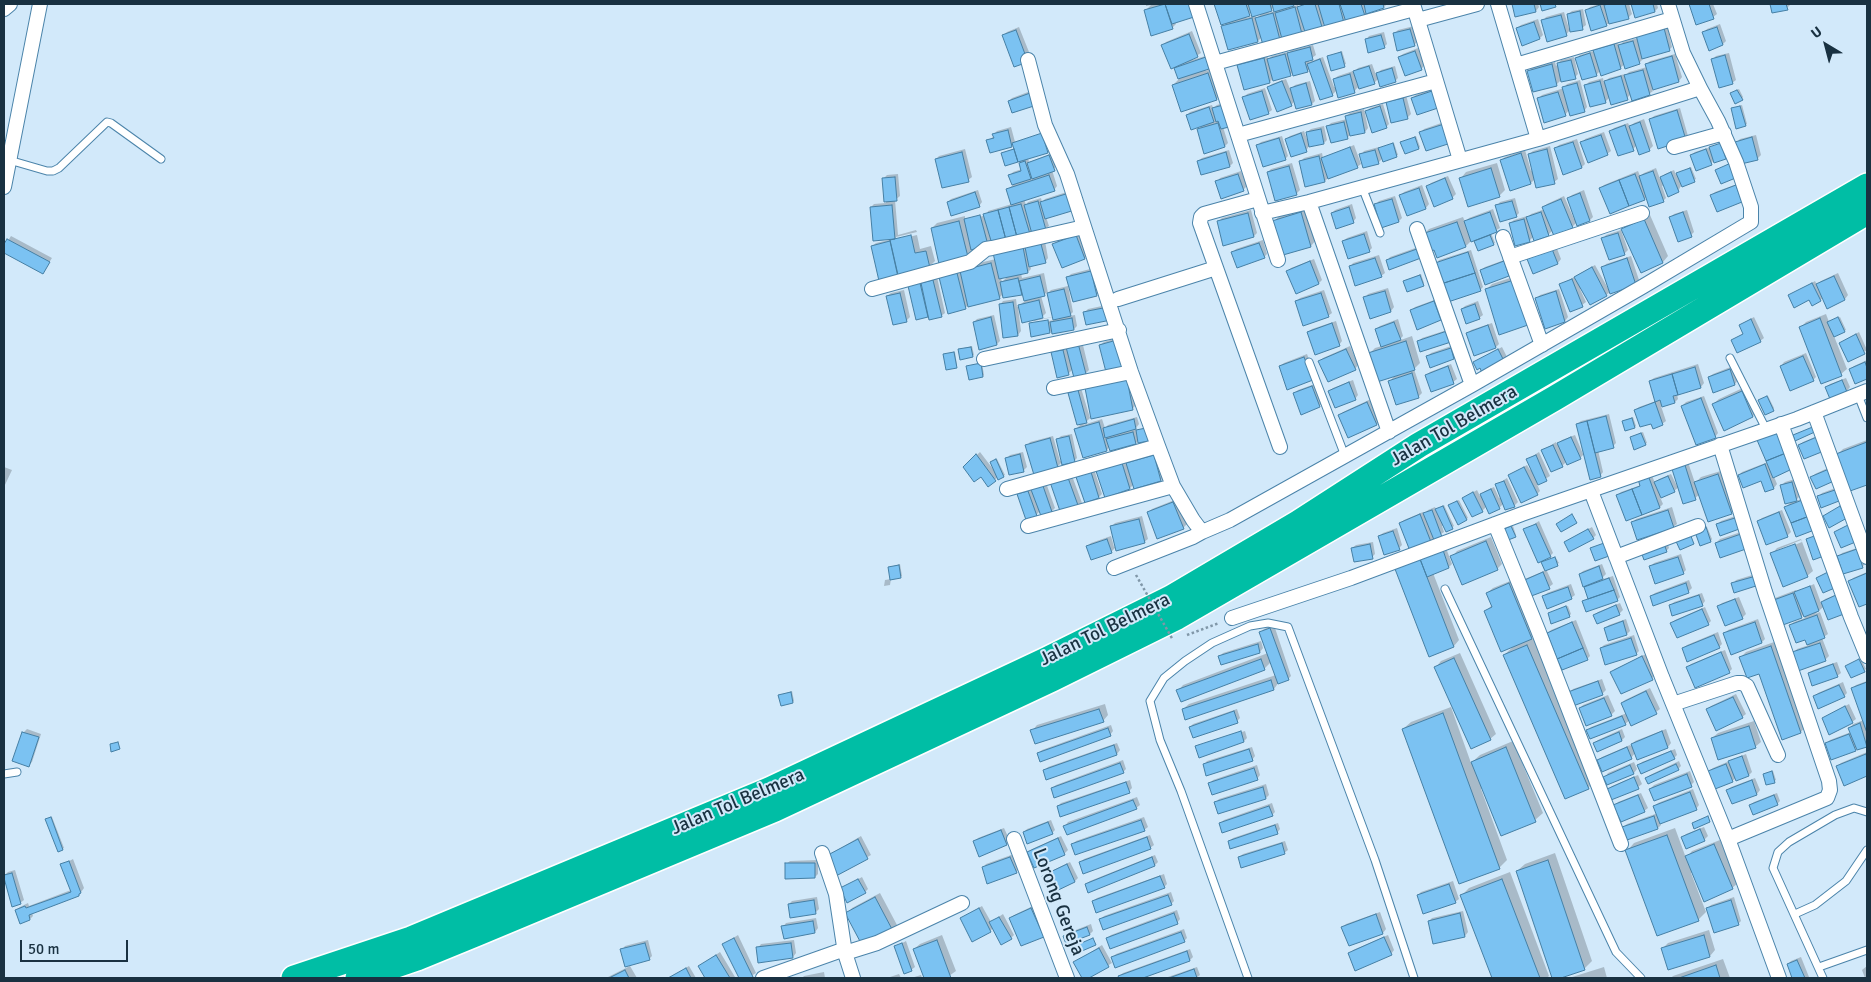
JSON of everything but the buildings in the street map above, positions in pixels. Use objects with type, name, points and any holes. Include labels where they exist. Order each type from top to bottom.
[{"type":"highway","name":"Jalan Tol Belmera","points":[[300,976],[411,939],[769,790],[1038,664],[1170,598],[1298,523],[1419,445],[1867,186]]},
{"type":"highway","name":"Jalan Tol Belmera","points":[[358,978],[417,958],[470,937],[775,809],[1052,679],[1177,617],[1555,398],[1867,212]]},
{"type":"street","points":[[4,9],[10,4]]},
{"type":"street","points":[[4,187],[40,4]]},
{"type":"street","points":[[1196,4],[1278,260]]},
{"type":"street","points":[[1215,63],[1415,11],[1477,4]]},
{"type":"street","points":[[1498,4],[1538,139]]},
{"type":"street","points":[[1114,568],[1193,537],[1230,520],[1542,345],[1751,222],[1751,207],[1741,176],[1724,133],[1683,53],[1668,4]]},
{"type":"street","points":[[1415,11],[1460,160]]},
{"type":"street","points":[[1516,65],[1672,19]]},
{"type":"street","points":[[1028,60],[1045,125],[1067,174],[1131,372],[1158,446],[1173,486],[1202,532]]},
{"type":"street","points":[[1238,135],[1436,81]]},
{"type":"street","points":[[1262,213],[1309,202],[1538,139],[1700,88]]},
{"type":"street","points":[[1674,147],[1724,133]]},
{"type":"street","points":[[1258,198],[1204,214],[1201,217],[1200,223],[1280,447]]},
{"type":"street","points":[[1309,202],[1389,432]]},
{"type":"street","points":[[1510,257],[1642,213]]},
{"type":"street","points":[[872,289],[970,262],[986,249],[1084,227]]},
{"type":"street","points":[[1417,229],[1472,385]]},
{"type":"street","points":[[1503,237],[1542,345]]},
{"type":"street","points":[[1118,300],[1216,268]]},
{"type":"street","points":[[984,358],[1118,330]]},
{"type":"street","points":[[1054,388],[1131,372]]},
{"type":"street","points":[[1232,618],[1351,578],[1495,524],[1781,424],[1863,393]]},
{"type":"street","points":[[1814,412],[1867,557]]},
{"type":"street","points":[[1781,424],[1867,656]]},
{"type":"street","points":[[1720,445],[1765,592],[1829,781],[1830,790],[1827,798],[1728,839]]},
{"type":"street","points":[[1007,489],[1158,446]]},
{"type":"street","points":[[1028,526],[1173,486]]},
{"type":"street","points":[[1591,491],[1673,704],[1728,839],[1779,978]]},
{"type":"street","points":[[1495,524],[1621,844]]},
{"type":"street","points":[[1616,556],[1698,526]]},
{"type":"street","points":[[1673,704],[1742,683],[1747,686],[1778,755]]},
{"type":"street","name":"Lorong Gereja","points":[[1014,839],[1067,978]]},
{"type":"street","points":[[822,853],[838,902],[845,951],[853,978]]},
{"type":"street","points":[[763,978],[845,951],[877,943],[962,903]]},
{"type":"lane","points":[[9,160],[53,171],[59,168],[107,122],[161,159]]},
{"type":"lane","points":[[1362,187],[1380,233]]},
{"type":"lane","points":[[1730,358],[1766,429]]},
{"type":"lane","points":[[1309,362],[1345,456]]},
{"type":"lane","points":[[1863,393],[1867,418]]},
{"type":"lane","points":[[1445,589],[1616,952],[1641,978]]},
{"type":"lane","points":[[1248,978],[1181,791],[1160,740],[1150,701],[1164,678],[1185,660],[1227,636],[1250,626],[1268,623],[1288,627],[1376,860],[1414,978]]},
{"type":"lane","points":[[4,774],[17,772]]},
{"type":"lane","points":[[1823,978],[1773,868],[1778,852],[1789,842],[1835,815],[1854,808],[1867,812]]},
{"type":"lane","points":[[1794,914],[1815,905],[1846,881],[1867,850]]},
{"type":"lane","points":[[1818,967],[1867,950]]},
{"type":"path","points":[[1136,575],[1173,640],[1232,618]]}]
